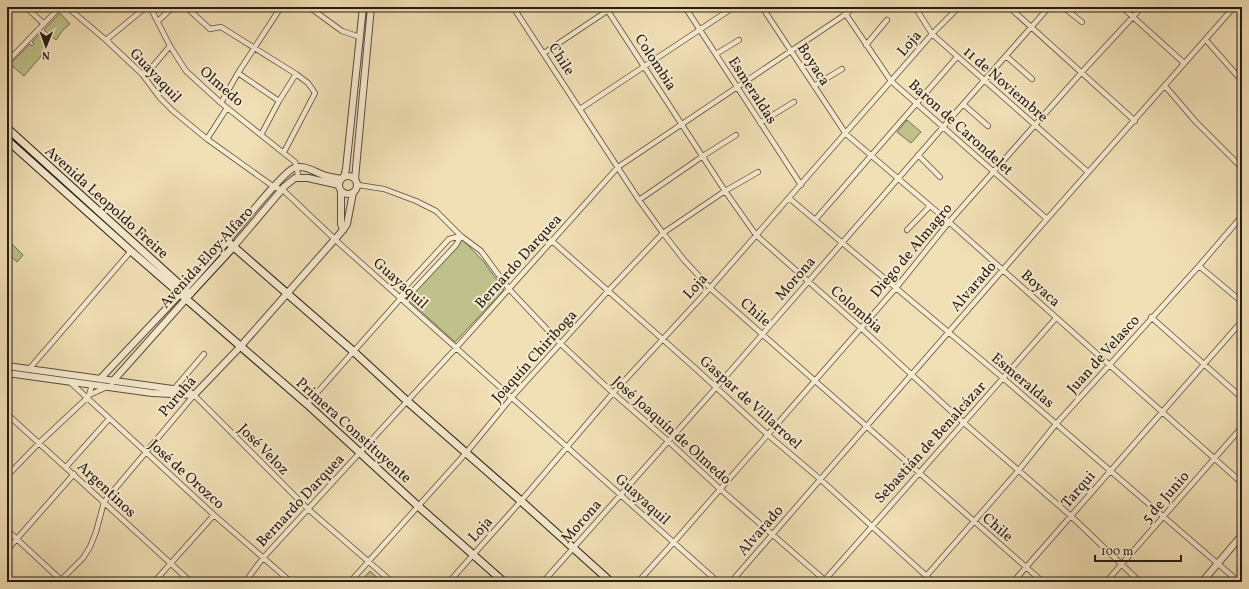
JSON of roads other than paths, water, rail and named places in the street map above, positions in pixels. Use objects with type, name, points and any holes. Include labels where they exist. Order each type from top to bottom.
[{"type":"main road","name":"Avenida Leopoldo Freire","points":[[7,128],[185,294]]},
{"type":"main road","name":"Avenida Leopoldo Freire","points":[[7,140],[131,251],[185,294]]},
{"type":"main road","name":"Avenida Eloy Alfaro","points":[[185,294],[227,241]]},
{"type":"main road","points":[[227,241],[288,293],[611,582]]},
{"type":"main road","name":"Avenida Eloy Alfaro","points":[[185,294],[234,246]]},
{"type":"main road","name":"Primera Constituyente","points":[[185,294],[240,347],[307,404],[418,506],[504,582]]},
{"type":"street","points":[[26,7],[44,24]]},
{"type":"street","points":[[7,62],[60,7]]},
{"type":"street","name":"Guayaquil","points":[[67,7],[106,40],[142,74],[160,98],[173,111],[207,139],[274,187],[283,190],[335,240],[718,582]]},
{"type":"street","points":[[106,40],[146,7]]},
{"type":"street","name":"Olmedo","points":[[150,7],[170,46],[186,71],[227,108],[284,152],[295,162],[296,168]]},
{"type":"street","points":[[158,21],[173,7]]},
{"type":"street","points":[[186,7],[210,29],[220,26],[296,74],[308,83],[316,93],[284,152]]},
{"type":"street","points":[[221,103],[238,73],[282,7]]},
{"type":"street","points":[[309,7],[342,31],[360,37]]},
{"type":"street","points":[[343,230],[341,224],[341,183],[347,161],[363,7]]},
{"type":"street","points":[[358,185],[355,179],[372,7]]},
{"type":"street","name":"Chile","points":[[513,7],[662,233],[684,260],[710,288],[1042,582]]},
{"type":"street","points":[[544,53],[613,7]]},
{"type":"street","name":"Esmeraldas","points":[[685,7],[801,185]]},
{"type":"street","points":[[580,109],[734,7]]},
{"type":"street","name":"Boyaca","points":[[762,7],[846,134],[949,222],[1242,483]]},
{"type":"street","name":"Baron de Carondelet","points":[[841,7],[891,81],[1047,219]]},
{"type":"street","name":"Bernardo Darquea","points":[[245,582],[263,558],[456,348],[618,167],[737,88],[846,14],[854,7]]},
{"type":"street","name":"11 de Noviembre","points":[[915,7],[932,34],[1088,172]]},
{"type":"street","name":"Loja","points":[[449,582],[522,501],[613,393],[710,288],[932,34],[958,7]]},
{"type":"street","points":[[1009,7],[1135,121]]},
{"type":"street","name":"Morona","points":[[543,582],[1049,7]]},
{"type":"street","points":[[1062,7],[1082,22]]},
{"type":"street","points":[[1122,7],[1184,63]]},
{"type":"street","name":"Diego de Almagro","points":[[638,582],[896,288],[949,222],[1081,73],[1142,7]]},
{"type":"street","name":"Alvarado","points":[[731,582],[1088,172],[1135,121],[1234,7]]},
{"type":"street","name":"Colombia","points":[[608,11],[756,235],[1018,471],[1071,516],[1140,582]]},
{"type":"street","points":[[866,45],[888,20]]},
{"type":"street","points":[[716,54],[739,40]]},
{"type":"street","points":[[1206,40],[1242,81]]},
{"type":"street","points":[[142,74],[148,72],[170,46]]},
{"type":"street","points":[[1006,56],[1032,79]]},
{"type":"street","points":[[815,220],[957,57]]},
{"type":"street","points":[[814,86],[842,69]]},
{"type":"street","points":[[238,73],[279,100]]},
{"type":"street","points":[[261,135],[279,100],[296,74]]},
{"type":"street","points":[[1164,86],[1196,122],[1242,168]]},
{"type":"street","points":[[760,123],[794,102]]},
{"type":"street","points":[[963,104],[988,126]]},
{"type":"street","points":[[207,139],[227,108]]},
{"type":"street","points":[[640,200],[736,135]]},
{"type":"street","points":[[918,155],[940,177]]},
{"type":"street","points":[[355,179],[350,176],[341,183],[298,177],[296,168],[307,169],[341,183],[347,194],[353,193],[358,185]]},
{"type":"street","name":"Avenida Eloy Alfaro","points":[[227,241],[287,173],[296,168]]},
{"type":"street","name":"Joaquín Chiriboga","points":[[350,582],[466,453],[512,397],[662,233],[758,172]]},
{"type":"street","name":"Avenida Eloy Alfaro","points":[[234,246],[291,181],[298,177]]},
{"type":"street","points":[[358,185],[384,189],[416,201],[436,212],[461,236],[482,251],[509,289]]},
{"type":"street","name":"Puruhá","points":[[60,581],[83,558],[90,547],[96,532],[104,502],[194,395],[240,347],[343,230],[347,224],[353,193]]},
{"type":"street","name":"Esmeraldas","points":[[789,198],[1003,378],[1239,582]]},
{"type":"street","points":[[907,230],[930,206]]},
{"type":"street","name":"Juan de Velasco","points":[[921,582],[1018,471],[1056,424],[1151,317],[1199,266],[1242,216]]},
{"type":"street","points":[[307,404],[401,298],[412,292],[456,245],[461,236]]},
{"type":"street","points":[[401,298],[405,287],[449,239],[461,236]]},
{"type":"street","name":"Gaspar de Villarroel","points":[[552,241],[768,435],[820,479],[933,582]]},
{"type":"street","points":[[30,368],[131,251]]},
{"type":"street","points":[[1199,266],[1242,302]]},
{"type":"street","name":"José Joaquín de Olmedo","points":[[509,289],[561,344],[613,393],[825,581]]},
{"type":"street","name":"Avenida Eloy Alfaro","points":[[92,385],[101,378],[185,294]]},
{"type":"street","name":"Avenida Eloy Alfaro","points":[[107,387],[185,294]]},
{"type":"street","points":[[1151,317],[1242,398]]},
{"type":"street","name":"Sebastián de Benalcázar","points":[[825,581],[1056,318]]},
{"type":"street","name":"Tarqui","points":[[1013,582],[1242,321]]},
{"type":"street","points":[[174,389],[204,354]]},
{"type":"street","points":[[7,366],[187,391],[194,395]]},
{"type":"street","points":[[7,374],[152,393],[194,395]]},
{"type":"street","name":"José de Orozco","points":[[70,382],[88,396],[109,419],[214,515],[291,582]]},
{"type":"street","points":[[88,396],[92,385]]},
{"type":"street","points":[[7,476],[88,396],[107,387]]},
{"type":"street","name":"José Veloz","points":[[194,395],[308,510],[392,582]]},
{"type":"street","name":"Argentinos","points":[[7,414],[191,582]]},
{"type":"street","points":[[66,467],[109,419]]},
{"type":"street","name":"5 de Junio","points":[[1106,582],[1242,427]]},
{"type":"street","points":[[7,550],[74,474]]},
{"type":"street","points":[[154,582],[214,515]]},
{"type":"street","points":[[7,530],[60,581]]},
{"type":"street","points":[[1202,582],[1242,535]]}]
